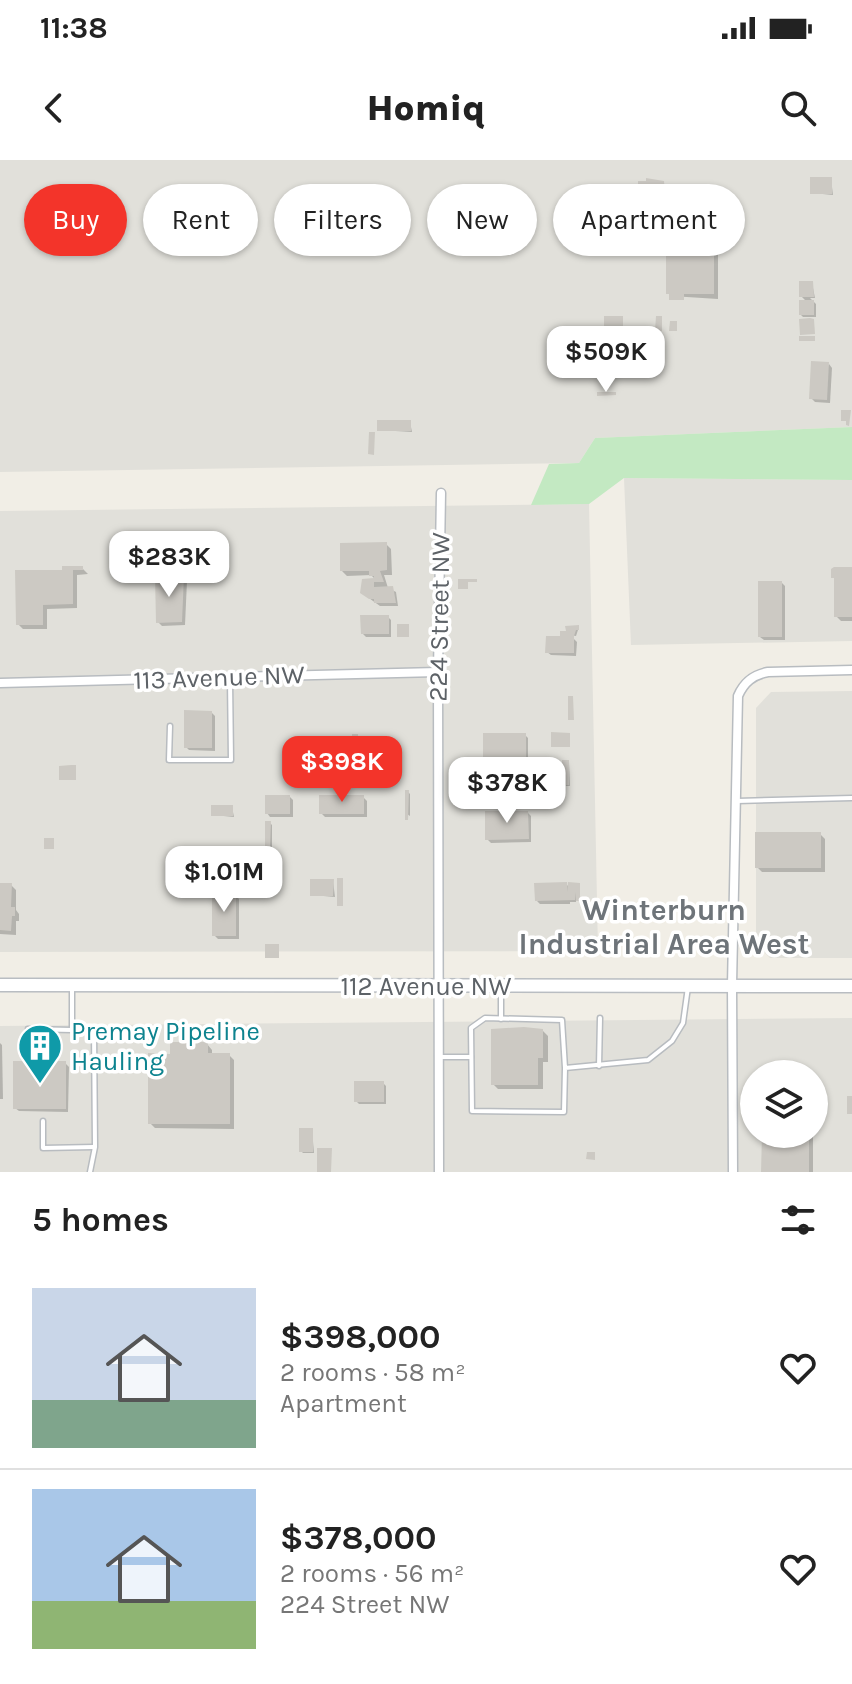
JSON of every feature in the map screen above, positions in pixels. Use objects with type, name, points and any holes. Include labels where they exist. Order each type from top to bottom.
[{"type":"street","name":"224 Street NW","points":[[439,1172],[437,986],[441,493]]},
{"type":"street","points":[[733,1172],[732,985],[738,696],[747,682],[768,672],[852,670]]},
{"type":"street","name":"113 Avenue NW","points":[[0,683],[438,672]]},
{"type":"street","name":"112 Avenue NW","points":[[0,985],[852,986]]},
{"type":"lane","points":[[170,726],[169,760],[231,760],[230,677]]},
{"type":"lane","points":[[735,801],[852,798]]},
{"type":"lane","points":[[72,985],[72,1030]]},
{"type":"lane","points":[[565,1068],[648,1060],[672,1041],[683,1023],[688,985]]},
{"type":"lane","points":[[501,986],[501,1019]]},
{"type":"lane","points":[[485,1018],[501,1019],[562,1020],[564,1112],[472,1111],[471,1028],[485,1018]]},
{"type":"lane","points":[[599,1066],[600,1018]]},
{"type":"lane","points":[[28,1029],[94,1030],[95,1147],[90,1172]]},
{"type":"lane","points":[[438,1057],[471,1057]]},
{"type":"lane","points":[[43,1121],[43,1148],[95,1147]]},
{"type":"shaded area","points":[[0,160],[852,160],[852,427],[595,438],[579,463],[0,472]]},
{"type":"shaded area","points":[[624,478],[852,480],[852,641],[631,645]]},
{"type":"shaded area","points":[[589,504],[598,951],[0,952],[0,511]]},
{"type":"shaded area","points":[[852,691],[852,958],[770,958],[756,944],[756,708],[771,692]]},
{"type":"shaded area","points":[[852,1018],[852,1172],[0,1172],[0,1026]]},
{"type":"green space","points":[[852,427],[852,480],[624,478],[589,504],[531,505],[549,464],[579,463],[595,438]]},
{"type":"building","points":[[810,177],[832,177],[832,194],[810,194]]},
{"type":"building","points":[[646,178],[664,181],[664,184],[638,184],[638,181],[646,181]]},
{"type":"building","points":[[666,256],[714,256],[714,294],[684,294],[684,300],[669,300],[669,294],[666,294]]},
{"type":"building","points":[[799,281],[813,281],[814,297],[799,297]]},
{"type":"building","points":[[799,300],[814,300],[814,315],[799,315]]},
{"type":"building","points":[[604,316],[623,316],[623,331],[604,331]]},
{"type":"building","points":[[656,316],[662,316],[662,331],[655,331]]},
{"type":"building","points":[[799,319],[814,319],[815,334],[800,335]]},
{"type":"building","points":[[670,321],[677,321],[677,331],[669,331]]},
{"type":"building","points":[[799,336],[815,336],[815,341],[799,341]]},
{"type":"building","points":[[811,361],[829,362],[827,400],[809,399]]},
{"type":"building","points":[[597,392],[616,392],[616,395],[597,396]]},
{"type":"building","points":[[841,410],[851,410],[849,426],[846,421],[841,421]]},
{"type":"building","points":[[377,420],[411,420],[411,431],[377,431]]},
{"type":"building","points":[[369,432],[375,432],[374,455],[368,454]]},
{"type":"building","points":[[387,542],[387,570],[380,571],[384,582],[374,582],[374,587],[393,586],[396,603],[374,603],[374,599],[360,593],[362,579],[374,578],[369,576],[369,571],[340,571],[340,543]]},
{"type":"building","points":[[62,566],[83,566],[83,570],[73,570],[73,604],[43,605],[43,625],[16,625],[15,570],[62,570]]},
{"type":"building","points":[[852,567],[852,617],[834,617],[834,578],[831,578],[831,569]]},
{"type":"building","points":[[184,575],[182,622],[156,623],[155,576]]},
{"type":"building","points":[[458,579],[477,579],[477,582],[468,582],[468,589],[458,589]]},
{"type":"building","points":[[758,581],[782,581],[782,637],[758,637]]},
{"type":"building","points":[[360,615],[389,615],[389,634],[361,634]]},
{"type":"building","points":[[397,624],[409,624],[409,637],[397,637]]},
{"type":"building","points":[[579,625],[574,636],[574,653],[545,653],[546,636],[560,636],[560,631],[566,631],[565,626]]},
{"type":"building","points":[[568,696],[573,696],[574,720],[568,720]]},
{"type":"building","points":[[184,710],[212,711],[212,748],[184,748]]},
{"type":"building","points":[[551,732],[570,733],[570,747],[551,747]]},
{"type":"building","points":[[483,733],[526,733],[526,761],[483,761]]},
{"type":"building","points":[[358,734],[358,738],[392,737],[392,757],[349,756],[348,737]]},
{"type":"building","points":[[562,760],[569,760],[569,785],[562,785]]},
{"type":"building","points":[[76,765],[76,780],[59,780],[59,766]]},
{"type":"building","points":[[405,790],[409,790],[408,820],[405,820]]},
{"type":"building","points":[[265,795],[290,795],[290,814],[265,814]]},
{"type":"building","points":[[319,795],[364,795],[364,814],[319,814]]},
{"type":"building","points":[[211,805],[233,805],[233,816],[211,816]]},
{"type":"building","points":[[485,811],[528,811],[529,839],[485,840]]},
{"type":"building","points":[[265,821],[271,821],[270,847],[265,847]]},
{"type":"building","points":[[755,832],[821,832],[821,868],[755,868]]},
{"type":"building","points":[[44,838],[54,838],[54,849],[44,849]]},
{"type":"building","points":[[337,878],[343,878],[343,906],[337,906]]},
{"type":"building","points":[[310,879],[334,879],[333,896],[310,896]]},
{"type":"building","points":[[567,882],[567,892],[568,882],[580,883],[580,901],[576,901],[575,892],[575,900],[535,901],[534,883]]},
{"type":"building","points":[[0,883],[12,883],[11,907],[15,907],[15,916],[12,916],[11,931],[0,930]]},
{"type":"building","points":[[212,893],[236,893],[236,936],[212,936]]},
{"type":"building","points":[[265,944],[279,944],[279,958],[265,958]]},
{"type":"building","points":[[491,1029],[543,1029],[543,1058],[538,1058],[538,1085],[491,1085]]},
{"type":"building","name":"Premay Pipeline Hauling","points":[[35,1037],[41,1037],[41,1042],[53,1042],[52,1061],[66,1061],[66,1109],[13,1109],[13,1061],[26,1061],[26,1042],[33,1042]]},
{"type":"building","points":[[185,1039],[208,1042],[208,1053],[230,1053],[230,1124],[148,1124],[148,1053],[170,1054],[170,1042],[185,1042]]},
{"type":"building","points":[[354,1081],[384,1081],[384,1102],[354,1102]]},
{"type":"building","points":[[847,1096],[852,1096],[852,1114],[847,1114]]},
{"type":"building","points":[[299,1128],[313,1128],[313,1152],[299,1152]]},
{"type":"building","points":[[317,1148],[332,1148],[331,1172],[317,1172]]},
{"type":"building","points":[[762,1148],[809,1148],[809,1172],[761,1172]]},
{"type":"building","points":[[587,1152],[595,1152],[595,1160],[586,1159]]},
{"type":"place","name":"Premay Pipeline Hauling","points":[[40,1085]]},
{"type":"district","name":"Winterburn Industrial Area West","points":[[664,927]]}]
